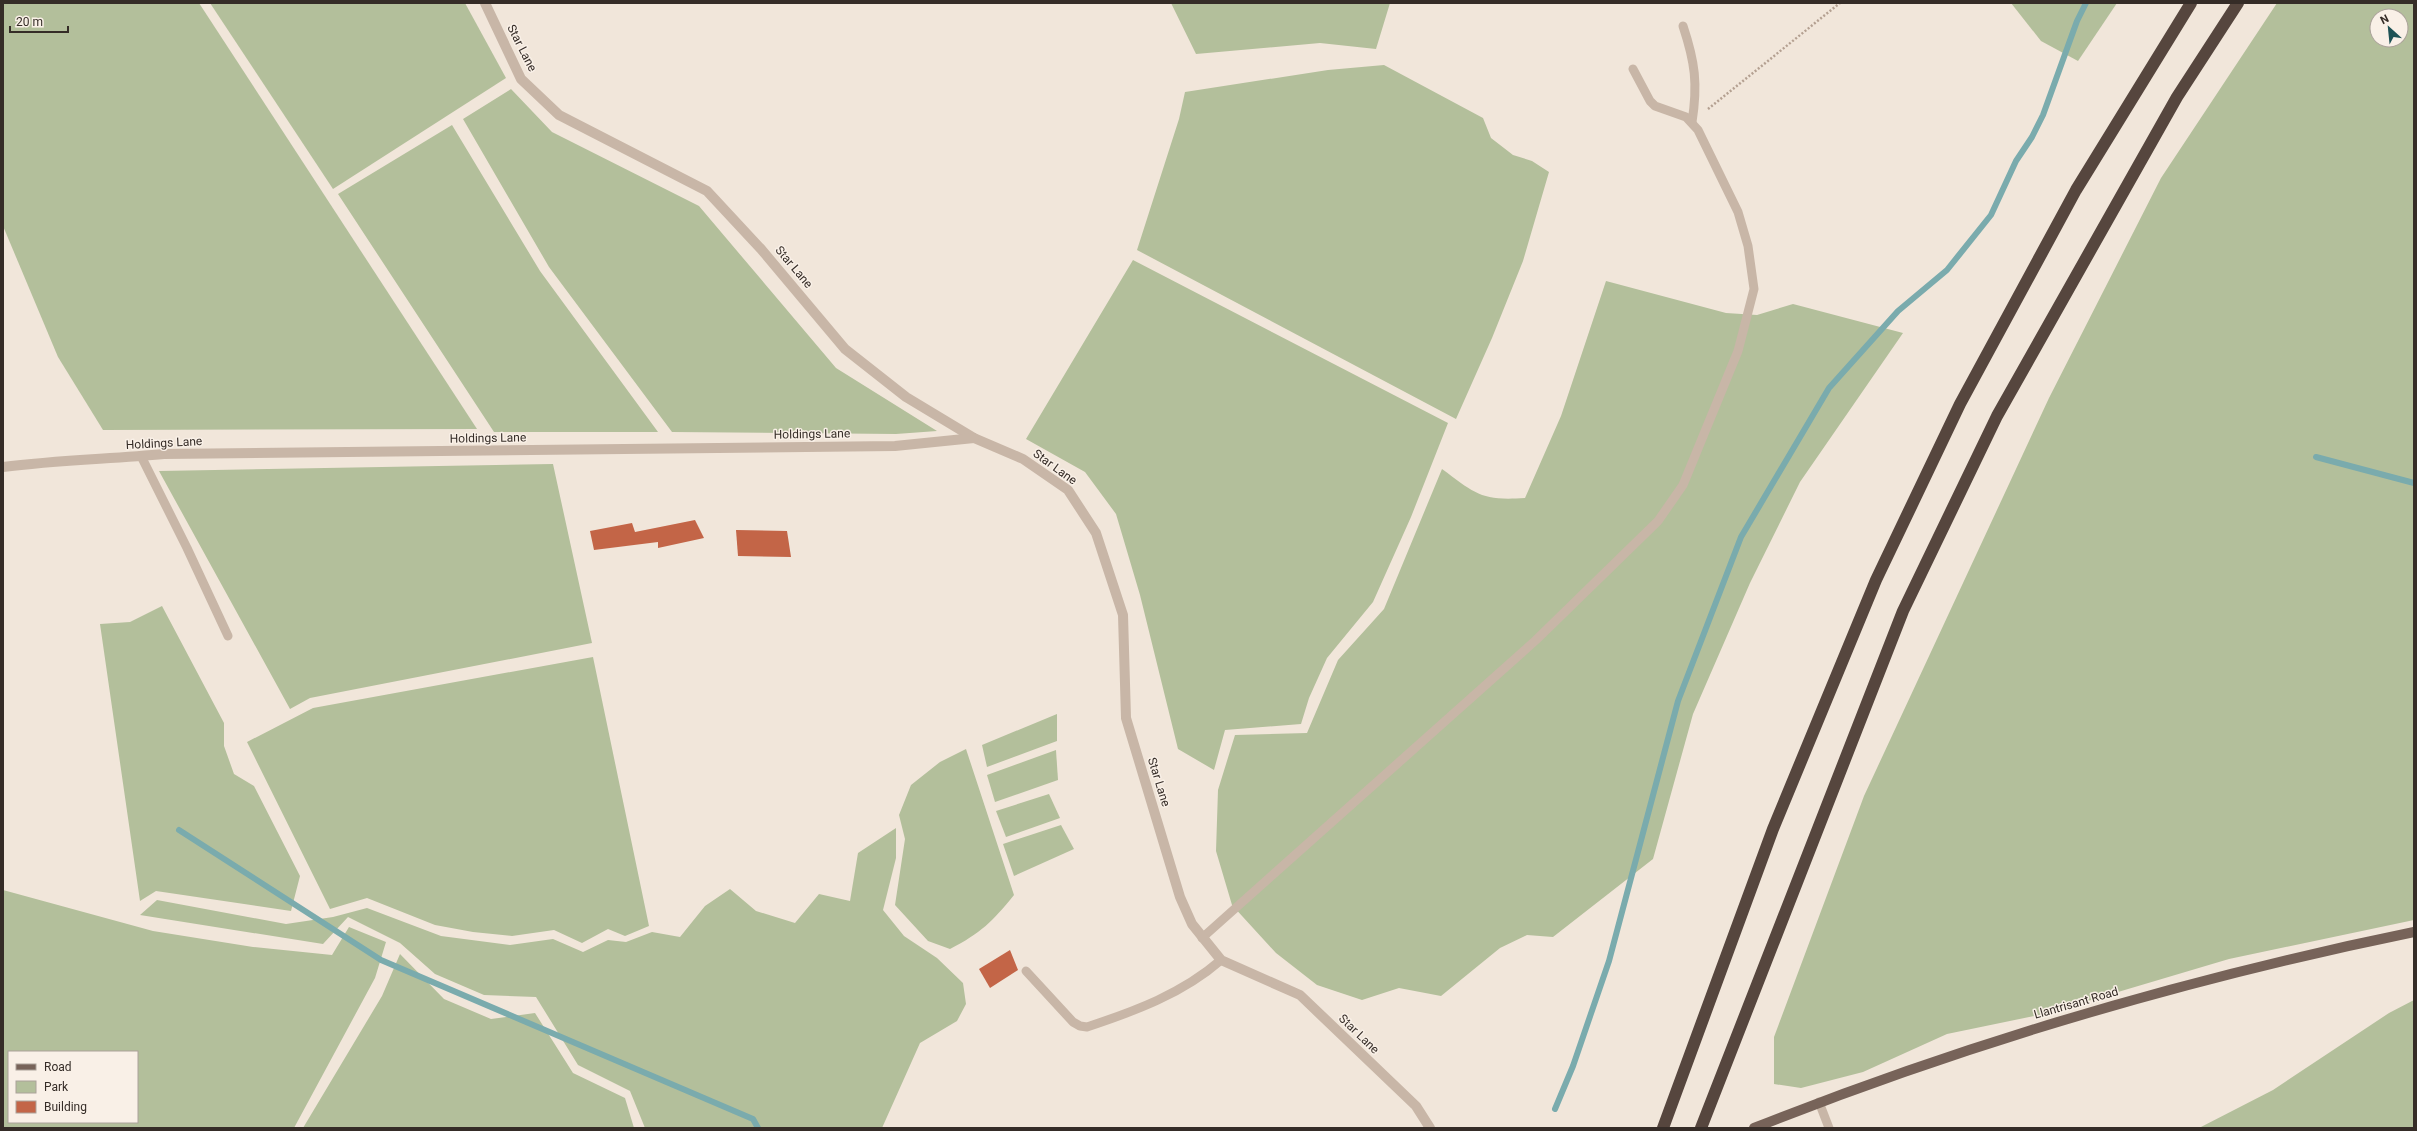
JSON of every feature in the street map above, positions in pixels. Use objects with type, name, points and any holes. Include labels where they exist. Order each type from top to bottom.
[{"type":"highway","points":[[1663,1128],[1774,829],[1876,580],[1960,404],[2072,197],[2191,3]]},
{"type":"highway","points":[[1701,1128],[1903,611],[1997,416],[2177,97],[2238,3]]},
{"type":"main road","name":"Llantrisant Road","points":[[1754,1128],[1819,1102],[1947,1056],[2077,1015],[2306,954],[2414,932]]},
{"type":"street","name":"Star Lane","points":[[485,3],[522,79],[559,115],[707,191],[761,249],[845,349],[906,397],[974,438],[1024,459],[1068,490],[1096,532],[1123,616],[1126,718],[1180,897],[1192,924],[1221,960],[1300,995],[1416,1106],[1430,1128]]},
{"type":"street","name":"Holdings Lane","points":[[3,467],[49,461],[164,454],[894,446],[974,438]]},
{"type":"lane","points":[[1684,26],[1694,60],[1696,94],[1692,122]]},
{"type":"lane","points":[[1202,938],[1536,640],[1658,521],[1683,485],[1738,351],[1754,289],[1748,246],[1738,212],[1719,169],[1692,122],[1686,117],[1655,106],[1650,101],[1633,69]]},
{"type":"lane","points":[[141,456],[187,548],[228,636]]},
{"type":"lane","points":[[1026,971],[1072,1022],[1080,1026],[1087,1027],[1161,999],[1205,974],[1221,960]]},
{"type":"lane","points":[[1819,1102],[1829,1128]]},
{"type":"path","points":[[1692,122],[1840,3]]},
{"type":"green space","points":[[3,3],[199,3],[477,429],[103,430],[58,357],[3,226]]},
{"type":"green space","points":[[210,3],[465,3],[506,78],[333,189]]},
{"type":"green space","points":[[1171,3],[1390,3],[1376,49],[1320,43],[1196,54]]},
{"type":"green space","points":[[2011,3],[2117,3],[2078,61],[2041,41]]},
{"type":"green space","points":[[2277,3],[2414,3],[2414,920],[2229,959],[2044,1014],[1947,1034],[1863,1072],[1801,1088],[1774,1084],[1774,1037],[1864,796],[2049,398],[2161,178]]},
{"type":"green space","points":[[1384,65],[1483,118],[1491,138],[1513,155],[1532,161],[1549,172],[1523,261],[1492,338],[1456,419],[1137,250],[1179,119],[1185,92],[1328,70]]},
{"type":"green space","points":[[511,89],[552,132],[699,206],[836,368],[937,431],[896,434],[672,432],[549,267],[463,119]]},
{"type":"green space","points":[[452,125],[540,271],[658,432],[494,432],[338,194]]},
{"type":"green space","points":[[1133,260],[1448,423],[1411,517],[1373,602],[1327,658],[1309,698],[1301,724],[1225,730],[1214,770],[1178,749],[1140,595],[1116,514],[1085,472],[1026,439]]},
{"type":"green space","points":[[1606,281],[1726,313],[1757,315],[1793,304],[1903,333],[1800,482],[1750,583],[1693,714],[1653,859],[1553,937],[1527,935],[1500,948],[1441,996],[1399,988],[1362,1000],[1317,985],[1276,953],[1232,905],[1216,851],[1218,790],[1235,735],[1307,733],[1338,660],[1384,609],[1442,469],[1472,490],[1488,497],[1510,499],[1525,498],[1561,416]]},
{"type":"green space","points":[[553,464],[592,643],[310,698],[290,709],[159,471]]},
{"type":"green space","points":[[162,606],[224,723],[224,746],[234,774],[254,786],[300,876],[291,911],[156,891],[140,901],[100,624],[130,622]]},
{"type":"green space","points":[[593,657],[649,926],[625,936],[608,929],[582,943],[554,930],[512,936],[473,932],[435,925],[367,898],[330,909],[247,742],[313,708]]},
{"type":"green space","points":[[1057,714],[1057,741],[987,767],[982,745]]},
{"type":"green space","points":[[966,749],[1014,895],[999,913],[978,932],[950,949],[928,941],[895,905],[905,839],[899,815],[911,785],[940,762]]},
{"type":"green space","points":[[1056,750],[1058,780],[995,802],[987,775]]},
{"type":"green space","points":[[1049,794],[1060,818],[1006,837],[996,811]]},
{"type":"green space","points":[[1061,825],[1074,849],[1014,876],[1003,844]]},
{"type":"green space","points":[[896,828],[896,858],[883,910],[904,936],[937,958],[963,983],[966,1004],[957,1021],[920,1043],[882,1128],[645,1128],[630,1091],[578,1065],[536,997],[484,995],[435,974],[400,943],[348,917],[323,944],[140,915],[157,900],[286,924],[333,917],[367,908],[441,936],[510,945],[553,939],[583,952],[608,940],[626,942],[652,932],[680,937],[705,906],[730,889],[756,911],[795,923],[819,894],[850,901],[858,853]]},
{"type":"green space","points":[[3,890],[153,931],[253,947],[332,955],[349,927],[386,942],[375,978],[294,1128],[3,1128]]},
{"type":"green space","points":[[400,954],[444,999],[491,1019],[535,1013],[573,1073],[625,1098],[634,1128],[303,1128],[382,996]]},
{"type":"green space","points":[[2414,1000],[2414,1128],[2199,1128],[2273,1090],[2389,1013]]},
{"type":"building","points":[[695,520],[704,538],[658,548],[658,542],[594,550],[590,531],[632,523],[635,532]]},
{"type":"building","points":[[736,530],[787,531],[791,557],[738,556]]},
{"type":"building","points":[[1010,950],[1018,970],[990,988],[979,969]]},
{"type":"waterway","points":[[1555,1109],[1573,1066],[1609,961],[1678,701],[1741,537],[1829,388],[1898,311],[1947,270],[1991,215],[2016,161],[2032,137],[2043,115],[2077,21],[2086,3]]},
{"type":"waterway","points":[[2316,457],[2414,483]]},
{"type":"waterway","points":[[179,830],[381,960],[753,1119],[758,1128]]}]
